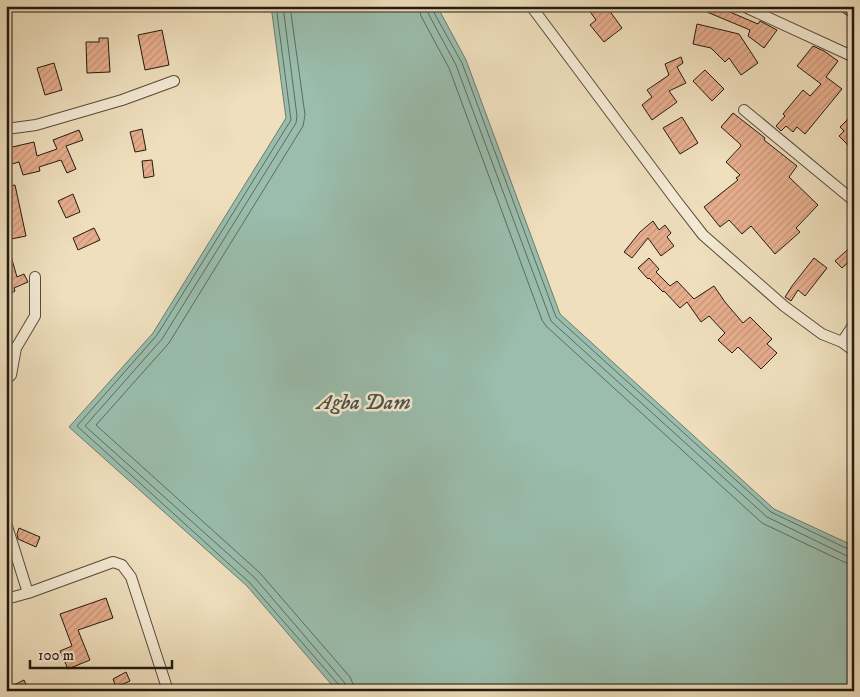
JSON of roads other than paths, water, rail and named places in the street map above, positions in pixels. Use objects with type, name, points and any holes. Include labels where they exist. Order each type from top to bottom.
[{"type":"street","points":[[532,6],[674,199],[703,235],[784,306],[822,334],[842,342],[854,351]]},
{"type":"street","points":[[743,6],[854,57]]},
{"type":"street","points":[[6,130],[36,125],[122,100],[174,81]]},
{"type":"street","points":[[744,110],[854,201]]},
{"type":"street","points":[[6,380],[11,375],[16,348],[35,316],[35,277]]},
{"type":"street","points":[[842,342],[854,324]]},
{"type":"street","points":[[6,523],[28,592]]},
{"type":"street","points":[[6,599],[113,562],[122,565],[130,577],[168,691]]},
{"type":"water","name":"Agba Dam","points":[[271,6],[437,6],[466,60],[560,314],[774,509],[854,546],[854,691],[337,691],[247,586],[69,427],[153,333],[286,118]]}]
